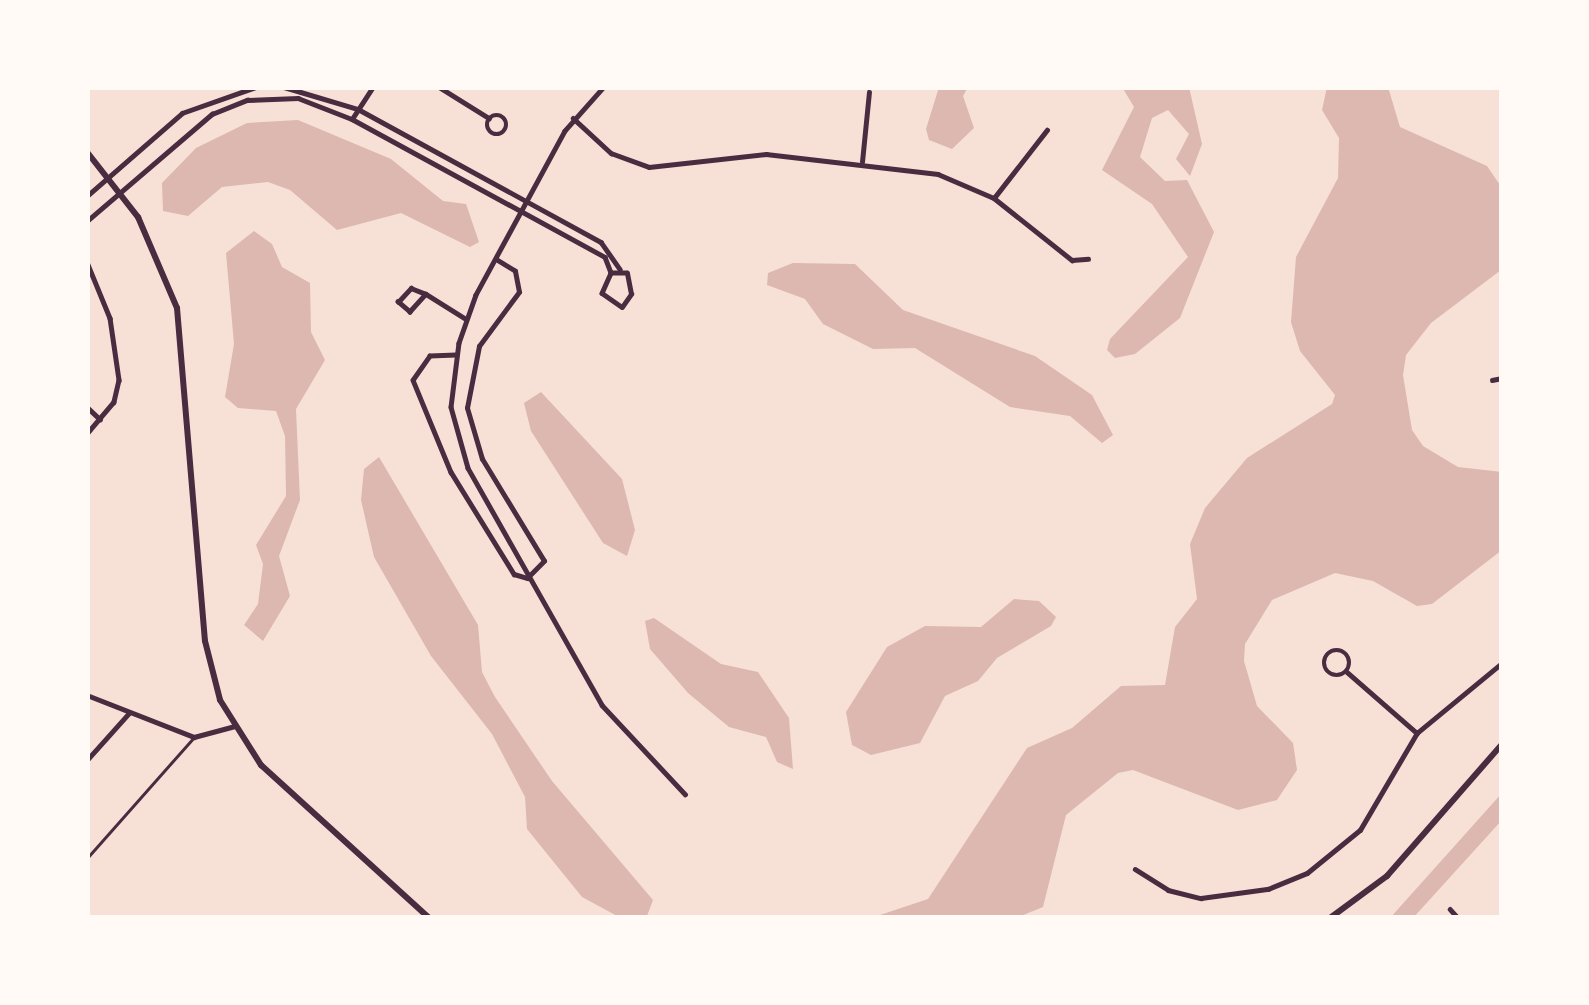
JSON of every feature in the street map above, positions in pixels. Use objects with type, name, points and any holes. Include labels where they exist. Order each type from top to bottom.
[{"type":"street","points":[[87,196],[182,113],[234,89],[256,87]]},
{"type":"street","points":[[284,87],[358,109],[601,242],[620,269],[632,293],[618,308],[602,293],[611,273],[620,269]]},
{"type":"street","points":[[352,118],[374,87]]},
{"type":"street","points":[[439,87],[489,118]]},
{"type":"street","points":[[604,87],[573,118],[466,319],[456,355],[451,407],[460,449],[615,725],[685,794]]},
{"type":"street","points":[[234,89],[237,103]]},
{"type":"street","points":[[862,162],[869,92]]},
{"type":"street","points":[[87,220],[118,187],[197,122],[237,103],[298,98],[352,118],[522,209],[605,256],[611,273]]},
{"type":"street","points":[[573,118],[611,153],[649,167],[766,154],[938,174],[994,198],[1072,260],[1088,259]]},
{"type":"street","points":[[994,198],[1047,130]]},
{"type":"street","points":[[87,152],[118,187],[151,238],[177,308],[205,641],[235,726],[276,780],[429,918]]},
{"type":"street","points":[[497,260],[515,271],[519,292],[478,346],[467,408],[482,459],[544,561],[533,575]]},
{"type":"street","points":[[87,262],[118,360],[118,393],[87,434]]},
{"type":"street","points":[[425,294],[410,312],[398,302],[404,289],[425,294],[466,319]]},
{"type":"street","points":[[456,355],[430,356],[413,380],[465,496],[514,574],[533,575]]},
{"type":"street","points":[[1492,380],[1502,378]]},
{"type":"street","points":[[87,407],[100,419]]},
{"type":"street","points":[[1347,671],[1328,672],[1328,654],[1344,652],[1347,671],[1417,733]]},
{"type":"street","points":[[1135,868],[1190,897],[1288,882],[1351,840],[1417,733],[1502,663]]},
{"type":"street","points":[[87,695],[194,737],[235,726]]},
{"type":"street","points":[[87,760],[129,713]]},
{"type":"street","points":[[1330,918],[1387,876],[1502,744]]},
{"type":"street","points":[[1450,909],[1458,918]]},
{"type":"lane","points":[[87,858],[194,737]]},
{"type":"shaded area","points":[[939,87],[968,87],[963,96],[974,128],[952,149],[929,140],[926,129]]},
{"type":"shaded area","points":[[1122,87],[1189,87],[1202,144],[1190,176],[1176,159],[1189,134],[1168,110],[1152,118],[1140,157],[1165,181],[1187,180],[1214,232],[1180,318],[1135,354],[1115,358],[1107,350],[1110,339],[1188,257],[1152,204],[1102,170],[1134,107]]},
{"type":"shaded area","points":[[1327,87],[1388,87],[1400,127],[1487,166],[1502,188],[1501,270],[1431,323],[1406,355],[1403,375],[1412,430],[1423,446],[1458,467],[1502,472],[1502,550],[1432,604],[1417,606],[1373,581],[1335,573],[1272,600],[1245,644],[1244,661],[1257,706],[1293,743],[1297,770],[1277,800],[1238,810],[1133,770],[1118,773],[1066,815],[1043,907],[1016,918],[871,918],[928,899],[1027,748],[1072,728],[1121,686],[1165,685],[1175,627],[1197,599],[1190,544],[1205,508],[1247,458],[1332,404],[1335,395],[1300,351],[1291,322],[1296,257],[1338,178],[1339,138],[1322,110]]},
{"type":"shaded area","points":[[298,120],[391,159],[443,201],[466,204],[479,242],[470,247],[401,213],[337,230],[290,190],[268,182],[222,187],[188,216],[163,211],[162,183],[196,148],[247,123]]},
{"type":"shaded area","points":[[254,231],[272,244],[282,267],[310,283],[311,332],[325,360],[296,409],[300,500],[279,556],[290,596],[263,641],[244,625],[258,604],[263,564],[256,545],[286,496],[285,436],[276,411],[238,408],[225,397],[234,344],[226,253]]},
{"type":"shaded area","points":[[793,263],[855,264],[903,310],[1035,356],[1092,395],[1113,435],[1102,443],[1070,416],[1010,407],[915,348],[873,349],[823,324],[805,299],[767,285],[768,273]]},
{"type":"shaded area","points":[[541,392],[622,479],[635,530],[627,556],[603,543],[531,431],[524,403]]},
{"type":"shaded area","points":[[379,457],[478,625],[482,672],[495,697],[552,781],[653,900],[647,916],[619,917],[582,897],[527,829],[525,797],[492,734],[431,656],[374,557],[361,500],[364,469]]},
{"type":"shaded area","points":[[1014,599],[1039,601],[1056,617],[1051,626],[997,658],[978,681],[945,696],[920,743],[871,755],[852,745],[846,712],[887,647],[925,626],[981,627]]},
{"type":"shaded area","points":[[654,618],[721,664],[758,672],[789,718],[793,769],[777,762],[766,737],[729,727],[688,693],[650,649],[645,621]]},
{"type":"shaded area","points":[[1502,793],[1502,820],[1413,918],[1390,918]]}]
